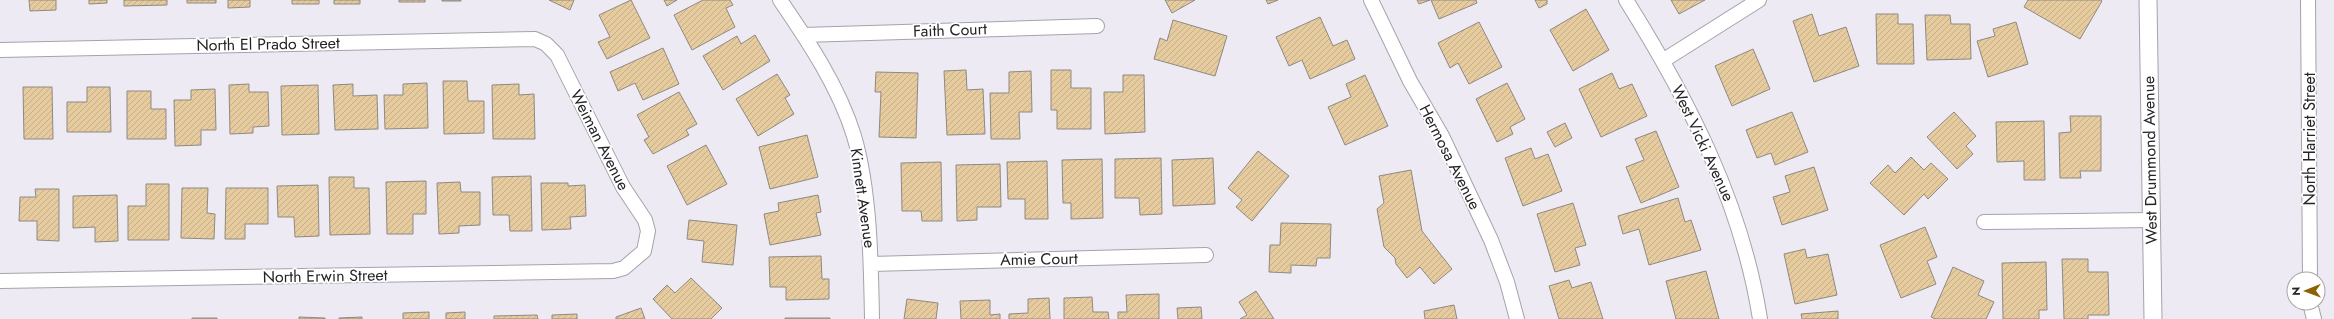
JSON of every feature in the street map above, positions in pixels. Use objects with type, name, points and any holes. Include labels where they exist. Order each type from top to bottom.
[{"type":"street","name":"Kinnett Avenue","points":[[780,0],[804,35],[833,87],[853,134],[861,164],[872,264],[872,319]]},
{"type":"street","name":"Hermosa Avenue","points":[[1371,0],[1410,81],[1442,136],[1491,240],[1507,282],[1516,319]]},
{"type":"street","name":"West Vicki Avenue","points":[[1626,0],[1664,60],[1716,165],[1729,197],[1756,289],[1760,319]]},
{"type":"street","points":[[1664,60],[1759,0]]},
{"type":"street","name":"West Drummond Avenue","points":[[2148,0],[2153,319]]},
{"type":"street","name":"North Harriet Street","points":[[2308,0],[2310,271]]},
{"type":"street","name":"Faith Court","points":[[804,35],[1097,26]]},
{"type":"street","name":"North El Prado Street","points":[[0,50],[535,39]]},
{"type":"street","name":"Weiman Avenue","points":[[535,39],[546,44],[558,55],[622,187],[645,220],[648,231],[644,250]]},
{"type":"street","points":[[1984,222],[2151,220]]},
{"type":"street","name":"North Erwin Street","points":[[0,281],[613,271],[624,268],[644,250]]},
{"type":"street","name":"Amie Court","points":[[872,264],[1206,255]]},
{"type":"building","points":[[29,0],[56,0],[56,10],[30,11]]},
{"type":"building","points":[[89,0],[107,0],[107,3],[89,4]]},
{"type":"building","points":[[124,0],[167,0],[167,5],[124,6]]},
{"type":"building","points":[[187,0],[216,0],[216,3],[187,3]]},
{"type":"building","points":[[228,0],[250,0],[250,7],[228,8]]},
{"type":"building","points":[[292,0],[319,0],[319,4],[292,4]]},
{"type":"building","points":[[334,0],[360,0],[360,4],[334,4]]},
{"type":"building","points":[[399,0],[425,0],[425,2],[399,2]]},
{"type":"building","points":[[461,0],[461,1],[442,1]]},
{"type":"building","points":[[549,0],[574,0],[570,10]]},
{"type":"building","points":[[631,0],[650,38],[607,59],[598,42],[610,37],[599,15]]},
{"type":"building","points":[[664,0],[677,0],[667,6]]},
{"type":"building","points":[[703,0],[730,0],[733,5],[726,8],[735,27],[692,50],[674,15]]},
{"type":"building","points":[[1165,0],[1195,0],[1172,13]]},
{"type":"building","points":[[1266,0],[1278,0],[1268,4]]},
{"type":"building","points":[[1417,0],[1430,0],[1419,4]]},
{"type":"building","points":[[1431,0],[1476,0],[1477,3],[1439,19]]},
{"type":"building","points":[[1535,0],[1547,0],[1547,4],[1539,8]]},
{"type":"building","points":[[1671,0],[1705,0],[1679,14]]},
{"type":"building","points":[[2028,0],[2102,1],[2080,39],[2024,7]]},
{"type":"building","points":[[1586,9],[1609,50],[1573,71],[1550,30]]},
{"type":"building","points":[[1812,14],[1819,36],[1846,27],[1859,66],[1814,82],[1793,21]]},
{"type":"building","points":[[1876,14],[1898,14],[1898,24],[1913,24],[1914,64],[1877,64]]},
{"type":"building","points":[[1925,15],[1950,15],[1951,24],[1970,24],[1971,59],[1927,60]]},
{"type":"building","points":[[1320,17],[1333,46],[1347,40],[1355,59],[1310,79],[1302,60],[1289,66],[1276,37]]},
{"type":"building","points":[[1173,20],[1227,36],[1215,76],[1154,59],[1160,38],[1167,41]]},
{"type":"building","points":[[1479,22],[1502,67],[1469,84],[1458,63],[1450,68],[1438,43]]},
{"type":"building","points":[[2016,22],[2028,64],[1988,77],[1977,41],[1995,36],[1993,29]]},
{"type":"building","points":[[755,35],[770,61],[723,90],[703,56],[737,36],[741,44]]},
{"type":"building","points":[[663,48],[679,84],[643,100],[635,83],[618,91],[610,72]]},
{"type":"building","points":[[1753,49],[1770,89],[1732,106],[1715,66]]},
{"type":"building","points":[[966,70],[967,90],[983,89],[985,134],[947,135],[944,71]]},
{"type":"building","points":[[1051,70],[1071,70],[1071,88],[1091,88],[1091,129],[1057,129],[1057,110],[1051,110]]},
{"type":"building","points":[[1031,71],[1032,112],[1019,112],[1020,139],[991,139],[990,93],[1009,93],[1009,72]]},
{"type":"building","points":[[876,72],[918,73],[916,138],[879,137],[881,92],[875,92]]},
{"type":"building","points":[[1612,73],[1619,89],[1632,84],[1647,116],[1601,137],[1579,89]]},
{"type":"building","points":[[777,74],[790,95],[785,98],[794,114],[758,136],[736,99]]},
{"type":"building","points":[[1123,75],[1144,75],[1145,132],[1105,134],[1104,92],[1123,92]]},
{"type":"building","points":[[1365,75],[1388,126],[1345,145],[1328,107],[1351,97],[1346,84]]},
{"type":"building","points":[[443,81],[467,81],[468,101],[484,101],[484,133],[444,134]]},
{"type":"building","points":[[427,83],[428,128],[385,129],[384,95],[403,95],[403,84]]},
{"type":"building","points":[[1507,83],[1525,119],[1510,127],[1513,134],[1497,142],[1476,99]]},
{"type":"building","points":[[249,84],[249,92],[268,92],[269,126],[253,127],[253,133],[230,134],[229,85]]},
{"type":"building","points":[[353,84],[353,96],[377,95],[378,129],[335,130],[333,85]]},
{"type":"building","points":[[519,84],[519,95],[534,94],[535,139],[493,139],[492,85]]},
{"type":"building","points":[[318,85],[319,134],[282,135],[281,86]]},
{"type":"building","points":[[23,87],[52,87],[53,139],[24,139]]},
{"type":"building","points":[[87,87],[110,87],[111,132],[67,132],[67,102],[87,102]]},
{"type":"building","points":[[215,89],[216,130],[201,130],[201,145],[175,146],[174,100],[191,100],[191,90]]},
{"type":"building","points":[[127,91],[151,91],[151,109],[166,109],[166,139],[127,139]]},
{"type":"building","points":[[679,92],[697,124],[686,130],[689,135],[653,154],[644,140],[649,137],[637,115]]},
{"type":"building","points":[[1792,112],[1808,152],[1775,165],[1771,153],[1757,158],[1746,130]]},
{"type":"building","points":[[1954,112],[1976,136],[1966,146],[1973,154],[1957,169],[1927,137]]},
{"type":"building","points":[[2070,116],[2101,116],[2101,171],[2080,171],[2081,178],[2060,178],[2059,133],[2071,132]]},
{"type":"building","points":[[2044,121],[2045,180],[2024,180],[2024,161],[1997,162],[1996,122]]},
{"type":"building","points":[[1565,123],[1572,138],[1555,147],[1547,132]]},
{"type":"building","points":[[1656,131],[1679,187],[1641,203],[1626,167],[1644,160],[1635,139]]},
{"type":"building","points":[[807,135],[818,177],[770,189],[759,147]]},
{"type":"building","points":[[706,145],[727,184],[687,205],[667,166]]},
{"type":"building","points":[[1531,148],[1535,159],[1548,154],[1562,191],[1523,206],[1505,158]]},
{"type":"building","points":[[1258,151],[1289,176],[1252,221],[1236,207],[1242,200],[1228,188]]},
{"type":"building","points":[[1911,157],[1924,170],[1931,163],[1948,179],[1928,199],[1924,194],[1904,215],[1870,183],[1888,165],[1895,173]]},
{"type":"building","points":[[1161,158],[1162,214],[1140,215],[1139,198],[1115,198],[1115,159]]},
{"type":"building","points":[[1213,158],[1215,204],[1173,206],[1172,160]]},
{"type":"building","points":[[1102,159],[1103,218],[1071,219],[1071,203],[1063,203],[1062,160]]},
{"type":"building","points":[[1047,161],[1048,219],[1025,219],[1025,199],[1008,199],[1007,162]]},
{"type":"building","points":[[941,162],[942,221],[922,221],[921,211],[902,211],[901,163]]},
{"type":"building","points":[[1000,164],[1001,207],[977,207],[977,220],[957,221],[956,165]]},
{"type":"building","points":[[1814,167],[1828,210],[1782,225],[1773,197],[1790,192],[1785,176]]},
{"type":"building","points":[[1411,170],[1422,231],[1452,269],[1434,284],[1420,267],[1407,278],[1396,264],[1395,258],[1384,247],[1377,209],[1384,203],[1379,176]]},
{"type":"building","points":[[531,176],[532,231],[510,231],[509,215],[493,215],[492,177]]},
{"type":"building","points":[[329,177],[354,177],[354,188],[369,188],[370,234],[330,235]]},
{"type":"building","points":[[426,181],[426,214],[413,214],[413,234],[387,234],[386,182]]},
{"type":"building","points":[[460,182],[461,192],[480,192],[480,225],[459,226],[459,233],[439,234],[437,183]]},
{"type":"building","points":[[541,183],[568,183],[568,186],[585,185],[586,216],[570,217],[571,229],[542,230]]},
{"type":"building","points":[[146,184],[169,184],[169,240],[128,240],[128,206],[146,206]]},
{"type":"building","points":[[318,185],[319,236],[295,237],[294,217],[278,217],[277,186]]},
{"type":"building","points":[[182,188],[208,188],[207,213],[215,214],[214,239],[181,238]]},
{"type":"building","points":[[226,188],[268,188],[268,224],[245,224],[245,239],[225,239]]},
{"type":"building","points":[[35,189],[59,189],[59,241],[37,240],[37,221],[19,221],[20,197],[36,197]]},
{"type":"building","points":[[117,195],[118,241],[95,242],[95,227],[73,228],[73,196]]},
{"type":"building","points":[[818,195],[821,212],[816,213],[821,235],[770,245],[764,214],[779,211],[778,203]]},
{"type":"building","points":[[1678,198],[1685,222],[1691,220],[1701,250],[1649,265],[1639,229],[1623,234],[1618,216]]},
{"type":"building","points":[[1573,203],[1586,245],[1575,248],[1580,265],[1555,272],[1537,214]]},
{"type":"building","points":[[689,220],[737,225],[733,265],[702,262],[704,241],[687,239]]},
{"type":"building","points":[[1281,223],[1331,224],[1330,258],[1317,258],[1316,266],[1291,265],[1291,273],[1269,272],[1270,245],[1280,245]]},
{"type":"building","points":[[1925,227],[1937,257],[1927,261],[1936,284],[1901,298],[1880,245]]},
{"type":"building","points":[[1805,249],[1807,258],[1828,254],[1837,295],[1795,304],[1784,254]]},
{"type":"building","points":[[821,256],[822,279],[829,279],[829,299],[786,300],[786,287],[770,287],[769,257]]},
{"type":"building","points":[[2062,259],[2088,259],[2088,272],[2108,272],[2109,315],[2088,315],[2088,319],[2064,319]]},
{"type":"building","points":[[2046,262],[2047,310],[2039,310],[2039,319],[2003,319],[2002,263]]},
{"type":"building","points":[[1953,267],[1984,281],[1978,295],[1994,302],[1986,319],[1936,319],[1931,317]]},
{"type":"building","points":[[1706,271],[1719,319],[1676,319],[1666,281]]},
{"type":"building","points":[[691,278],[722,308],[711,319],[672,319],[653,299],[667,285],[675,293]]},
{"type":"building","points":[[1569,280],[1572,288],[1591,282],[1603,319],[1559,319],[1549,286]]},
{"type":"building","points":[[1256,291],[1274,319],[1240,319],[1247,315],[1239,302]]},
{"type":"building","points":[[1159,294],[1159,319],[1118,319],[1118,312],[1127,312],[1126,295]]},
{"type":"building","points":[[1092,297],[1093,312],[1108,312],[1109,319],[1064,319],[1064,298]]},
{"type":"building","points":[[1049,298],[1050,319],[1009,319],[1009,314],[1028,313],[1028,299]]},
{"type":"building","points":[[907,299],[938,303],[936,319],[904,319]]},
{"type":"building","points":[[990,300],[990,315],[1000,314],[1000,319],[961,319],[960,301]]},
{"type":"building","points":[[1454,305],[1457,319],[1425,319],[1424,311]]},
{"type":"building","points":[[1201,307],[1202,319],[1178,319],[1177,308]]},
{"type":"building","points":[[641,308],[645,319],[616,319],[616,317]]},
{"type":"building","points":[[1838,311],[1838,319],[1802,319],[1801,314]]},
{"type":"building","points":[[429,312],[429,319],[403,319],[403,313]]},
{"type":"building","points":[[465,312],[465,319],[446,319],[446,313]]},
{"type":"building","points":[[577,314],[577,319],[552,319],[552,315]]},
{"type":"building","points":[[537,315],[538,319],[494,319],[494,316]]},
{"type":"building","points":[[299,317],[325,318],[325,319],[299,319]]},
{"type":"building","points":[[362,317],[362,319],[339,319],[339,318]]},
{"type":"building","points":[[217,318],[217,319],[192,319]]},
{"type":"building","points":[[830,318],[830,319],[785,319]]}]
